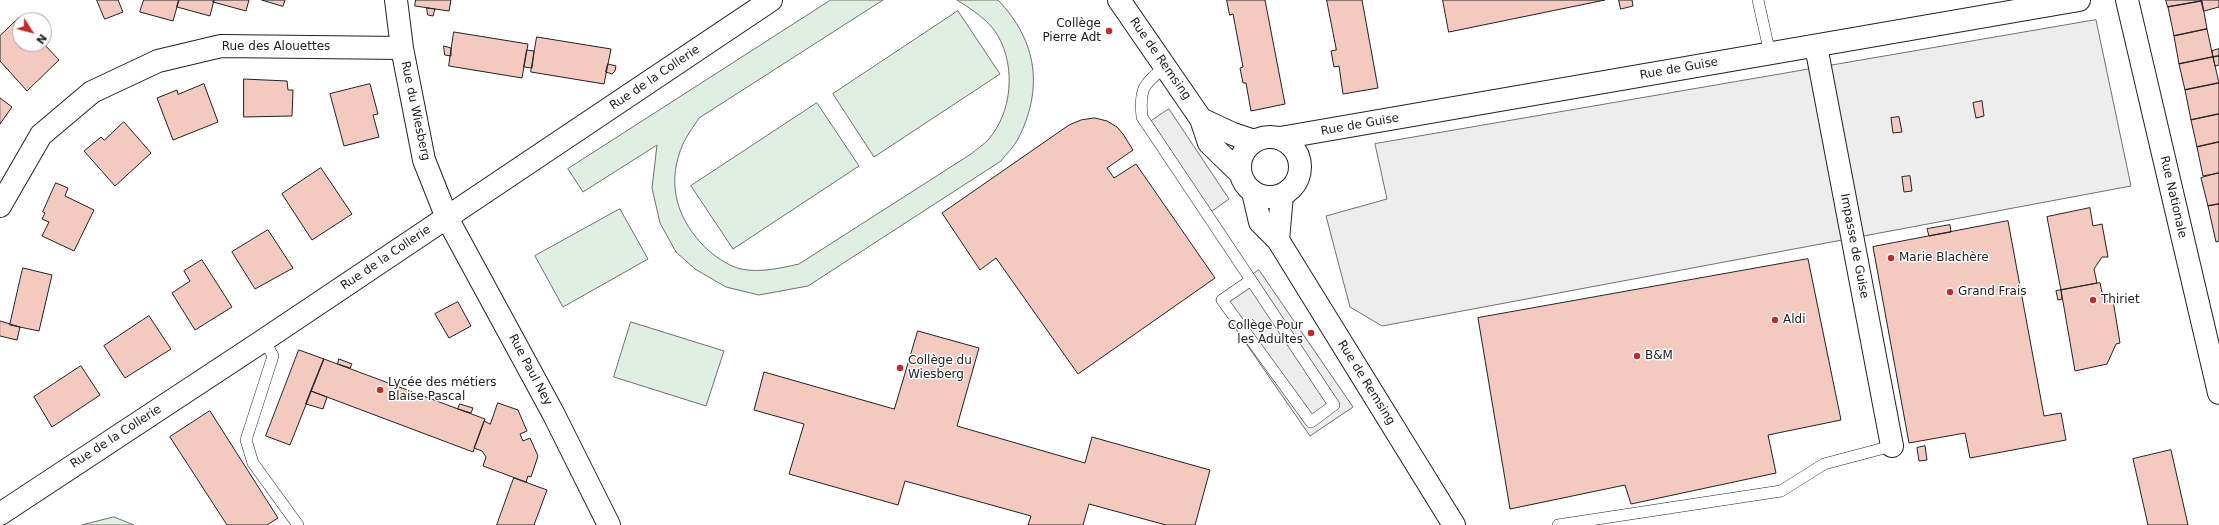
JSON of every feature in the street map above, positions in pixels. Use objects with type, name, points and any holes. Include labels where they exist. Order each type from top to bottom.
[{"type":"street","name":"Rue du Wiesberg","points":[[396,0],[402,48],[424,160],[447,218]]},
{"type":"street","name":"Rue de la Collerie","points":[[0,514],[447,218],[770,0]]},
{"type":"street","name":"Rue de Remsing","points":[[1119,0],[1201,119],[1209,144],[1240,173]]},
{"type":"street","name":"Rue de Guise","points":[[1280,138],[2079,0]]},
{"type":"street","name":"Rue Nationale","points":[[2127,0],[2218,385]]},
{"type":"street","name":"Rue des Alouettes","points":[[0,206],[41,135],[92,92],[158,61],[221,46],[402,48]]},
{"type":"street","name":"Impasse de Guise","points":[[1816,46],[1892,446]]},
{"type":"street","points":[[1201,119],[1233,134],[1254,141]]},
{"type":"street","points":[[1269,137],[1280,138],[1291,146],[1297,155],[1300,168],[1296,181],[1290,189],[1282,194],[1262,196],[1253,192],[1244,183],[1240,173],[1242,154],[1254,141],[1269,137]]},
{"type":"street","name":"Rue de Remsing","points":[[1253,192],[1260,222],[1278,240],[1454,525]]},
{"type":"street","points":[[1278,240],[1282,194]]},
{"type":"street","name":"Rue Paul Ney","points":[[447,218],[549,406],[609,525]]},
{"type":"lane","points":[[1758,0],[1770,54]]},
{"type":"lane","points":[[1165,67],[1147,82],[1140,100],[1142,116],[1251,280],[1334,405],[1311,422],[1222,300],[1251,280]]},
{"type":"lane","points":[[264,340],[273,356],[246,440],[253,463],[298,525]]},
{"type":"lane","points":[[1558,525],[1781,491],[1824,464],[1892,446]]},
{"type":"green space","points":[[831,0],[883,0],[699,118],[683,144],[675,171],[676,196],[685,221],[705,247],[725,262],[741,269],[763,270],[799,264],[971,154],[988,140],[1002,117],[1009,90],[1009,75],[1004,48],[990,25],[979,15],[957,0],[998,0],[1011,16],[1021,32],[1028,49],[1032,66],[1033,83],[1031,102],[1026,120],[1018,139],[1001,161],[808,286],[759,295],[726,287],[695,269],[676,252],[660,223],[652,188],[657,145],[583,192],[568,169]]},
{"type":"green space","points":[[958,11],[1000,74],[874,157],[833,94]]},
{"type":"green space","points":[[817,103],[859,166],[733,249],[691,186]]},
{"type":"green space","points":[[620,209],[648,259],[563,307],[535,256]]},
{"type":"green space","points":[[631,322],[724,351],[706,406],[614,377]]},
{"type":"green space","points":[[114,517],[134,525],[82,525]]},
{"type":"shaded area","points":[[2096,20],[2131,186],[1382,326],[1350,307],[1326,216],[1387,199],[1375,144]]},
{"type":"shaded area","points":[[1169,109],[1229,199],[1208,214],[1147,124]]},
{"type":"shaded area","points":[[1259,270],[1353,407],[1310,436],[1216,300]]},
{"type":"building","points":[[97,0],[118,0],[123,12],[105,19]]},
{"type":"building","points":[[144,0],[179,0],[173,21],[140,12]]},
{"type":"building","points":[[179,0],[214,0],[210,16],[177,7]]},
{"type":"building","points":[[214,0],[249,0],[246,11],[213,2]]},
{"type":"building","points":[[262,0],[285,0],[283,6]]},
{"type":"building","points":[[416,0],[451,0],[449,11],[415,6]]},
{"type":"building","points":[[1227,0],[1265,0],[1285,104],[1251,111],[1246,83],[1243,83],[1240,68],[1243,67],[1233,14],[1230,15]]},
{"type":"building","points":[[1327,0],[1362,0],[1378,88],[1343,94],[1339,66],[1334,67],[1331,51],[1336,50]]},
{"type":"building","points":[[1443,0],[1605,0],[1449,32]]},
{"type":"building","points":[[1619,0],[1632,0],[1633,6],[1621,9]]},
{"type":"building","points":[[2166,0],[2201,0],[2202,1],[2168,7]]},
{"type":"building","points":[[2201,0],[2219,0],[2219,7],[2204,11]]},
{"type":"building","points":[[2202,1],[2207,29],[2174,36],[2168,7]]},
{"type":"building","points":[[427,8],[435,9],[433,16],[428,15]]},
{"type":"building","points":[[12,25],[12,52],[52,52],[59,60],[27,91],[0,61],[0,36]]},
{"type":"building","points":[[2207,29],[2213,57],[2179,64],[2174,36]]},
{"type":"building","points":[[454,32],[528,44],[522,78],[449,66]]},
{"type":"building","points":[[537,37],[611,49],[604,84],[531,72]]},
{"type":"building","points":[[444,46],[451,48],[451,56],[445,55]]},
{"type":"building","points":[[2219,49],[2219,56],[2213,57],[2212,51]]},
{"type":"building","points":[[527,50],[534,51],[532,68],[524,67]]},
{"type":"building","points":[[2219,56],[2219,65],[2215,66],[2213,57]]},
{"type":"building","points":[[2213,57],[2219,83],[2185,90],[2179,64]]},
{"type":"building","points":[[608,64],[616,66],[615,71],[612,74],[606,72]]},
{"type":"building","points":[[244,79],[287,81],[288,90],[293,90],[292,116],[244,117]]},
{"type":"building","points":[[2219,83],[2219,114],[2191,120],[2185,90]]},
{"type":"building","points":[[204,84],[218,122],[173,140],[157,98],[177,90],[178,94]]},
{"type":"building","points":[[370,84],[378,114],[373,115],[379,137],[344,146],[330,94]]},
{"type":"building","points":[[0,98],[12,107],[0,124]]},
{"type":"building","points":[[1982,101],[1984,116],[1976,118],[1973,103]]},
{"type":"building","points":[[2219,114],[2219,142],[2197,147],[2191,120]]},
{"type":"building","points":[[1899,117],[1902,132],[1893,133],[1891,118]]},
{"type":"building","points":[[1095,118],[1107,121],[1117,127],[1133,150],[1107,168],[1114,178],[1136,164],[1215,278],[1078,374],[996,258],[980,270],[942,213],[1069,125],[1081,120]]},
{"type":"building","points":[[124,122],[151,153],[115,186],[84,151],[101,137],[104,140]]},
{"type":"building","points":[[2219,142],[2219,173],[2203,176],[2197,147]]},
{"type":"building","points":[[321,168],[352,214],[312,240],[282,194]]},
{"type":"building","points":[[2219,173],[2219,204],[2208,206],[2201,178]]},
{"type":"building","points":[[1910,176],[1912,191],[1904,192],[1902,177]]},
{"type":"building","points":[[56,183],[68,188],[65,196],[94,210],[74,251],[42,236],[49,222],[42,219],[45,213],[43,212]]},
{"type":"building","points":[[2219,204],[2219,241],[2216,242],[2208,206]]},
{"type":"building","points":[[2090,208],[2093,226],[2102,224],[2108,257],[2102,257],[2094,269],[2097,283],[2061,290],[2047,217]]},
{"type":"building","points":[[2008,221],[2044,416],[2061,413],[2066,440],[1970,458],[1965,433],[1909,443],[1873,247]]},
{"type":"building","points":[[1950,225],[1951,232],[1929,236],[1927,229]]},
{"type":"building","points":[[268,230],[293,268],[255,289],[232,252]]},
{"type":"building","points":[[1808,259],[1841,420],[1768,435],[1776,473],[1631,504],[1625,485],[1510,509],[1478,318]]},
{"type":"building","points":[[202,260],[232,307],[195,330],[172,293],[190,281],[184,271]]},
{"type":"building","points":[[23,268],[52,275],[39,331],[10,325]]},
{"type":"building","points":[[2100,283],[2104,302],[2113,300],[2120,343],[2116,344],[2107,364],[2075,371],[2061,290]]},
{"type":"building","points":[[2061,290],[2062,299],[2058,300],[2056,291]]},
{"type":"building","points":[[458,302],[471,326],[449,338],[435,314]]},
{"type":"building","points":[[149,316],[171,349],[125,378],[104,346]]},
{"type":"building","points":[[0,321],[20,327],[17,340],[0,336]]},
{"type":"building","points":[[918,331],[979,348],[957,426],[1085,463],[1092,437],[1210,470],[1195,525],[1166,525],[1089,504],[1083,525],[1028,525],[1031,516],[905,481],[898,505],[789,474],[804,424],[754,410],[764,372],[894,409]]},
{"type":"building","points":[[299,350],[324,359],[290,445],[266,436]]},
{"type":"building","points":[[324,359],[485,419],[473,452],[311,391]]},
{"type":"building","points":[[339,359],[352,364],[350,368],[338,364]]},
{"type":"building","points":[[81,366],[100,395],[52,427],[34,397]]},
{"type":"building","points":[[311,391],[327,397],[323,409],[306,404]]},
{"type":"building","points":[[498,403],[518,410],[527,431],[520,434],[523,441],[530,438],[538,456],[531,477],[528,476],[526,482],[483,466],[486,457],[482,451],[474,448],[484,421],[490,424]]},
{"type":"building","points":[[460,404],[473,408],[471,413],[458,409]]},
{"type":"building","points":[[210,411],[278,518],[267,525],[227,525],[170,437]]},
{"type":"building","points":[[1925,446],[1927,460],[1919,461],[1917,448]]},
{"type":"building","points":[[2171,450],[2188,525],[2148,525],[2133,459]]},
{"type":"building","points":[[514,478],[547,490],[534,525],[497,525]]},
{"type":"place","name":"Collège Pierre Adt","points":[[1109,31]]},
{"type":"place","name":"Marie Blachère","points":[[1891,258]]},
{"type":"place","name":"Grand Frais","points":[[1950,292]]},
{"type":"place","name":"Thiriet","points":[[2093,300]]},
{"type":"place","name":"Aldi","points":[[1775,320]]},
{"type":"place","name":"Collège Pour les Adultes","points":[[1311,333]]},
{"type":"place","name":"B&M","points":[[1637,356]]},
{"type":"place","name":"Collège du Wiesberg","points":[[900,368]]},
{"type":"place","name":"Lycée des métiers Blaise Pascal","points":[[380,390]]}]
